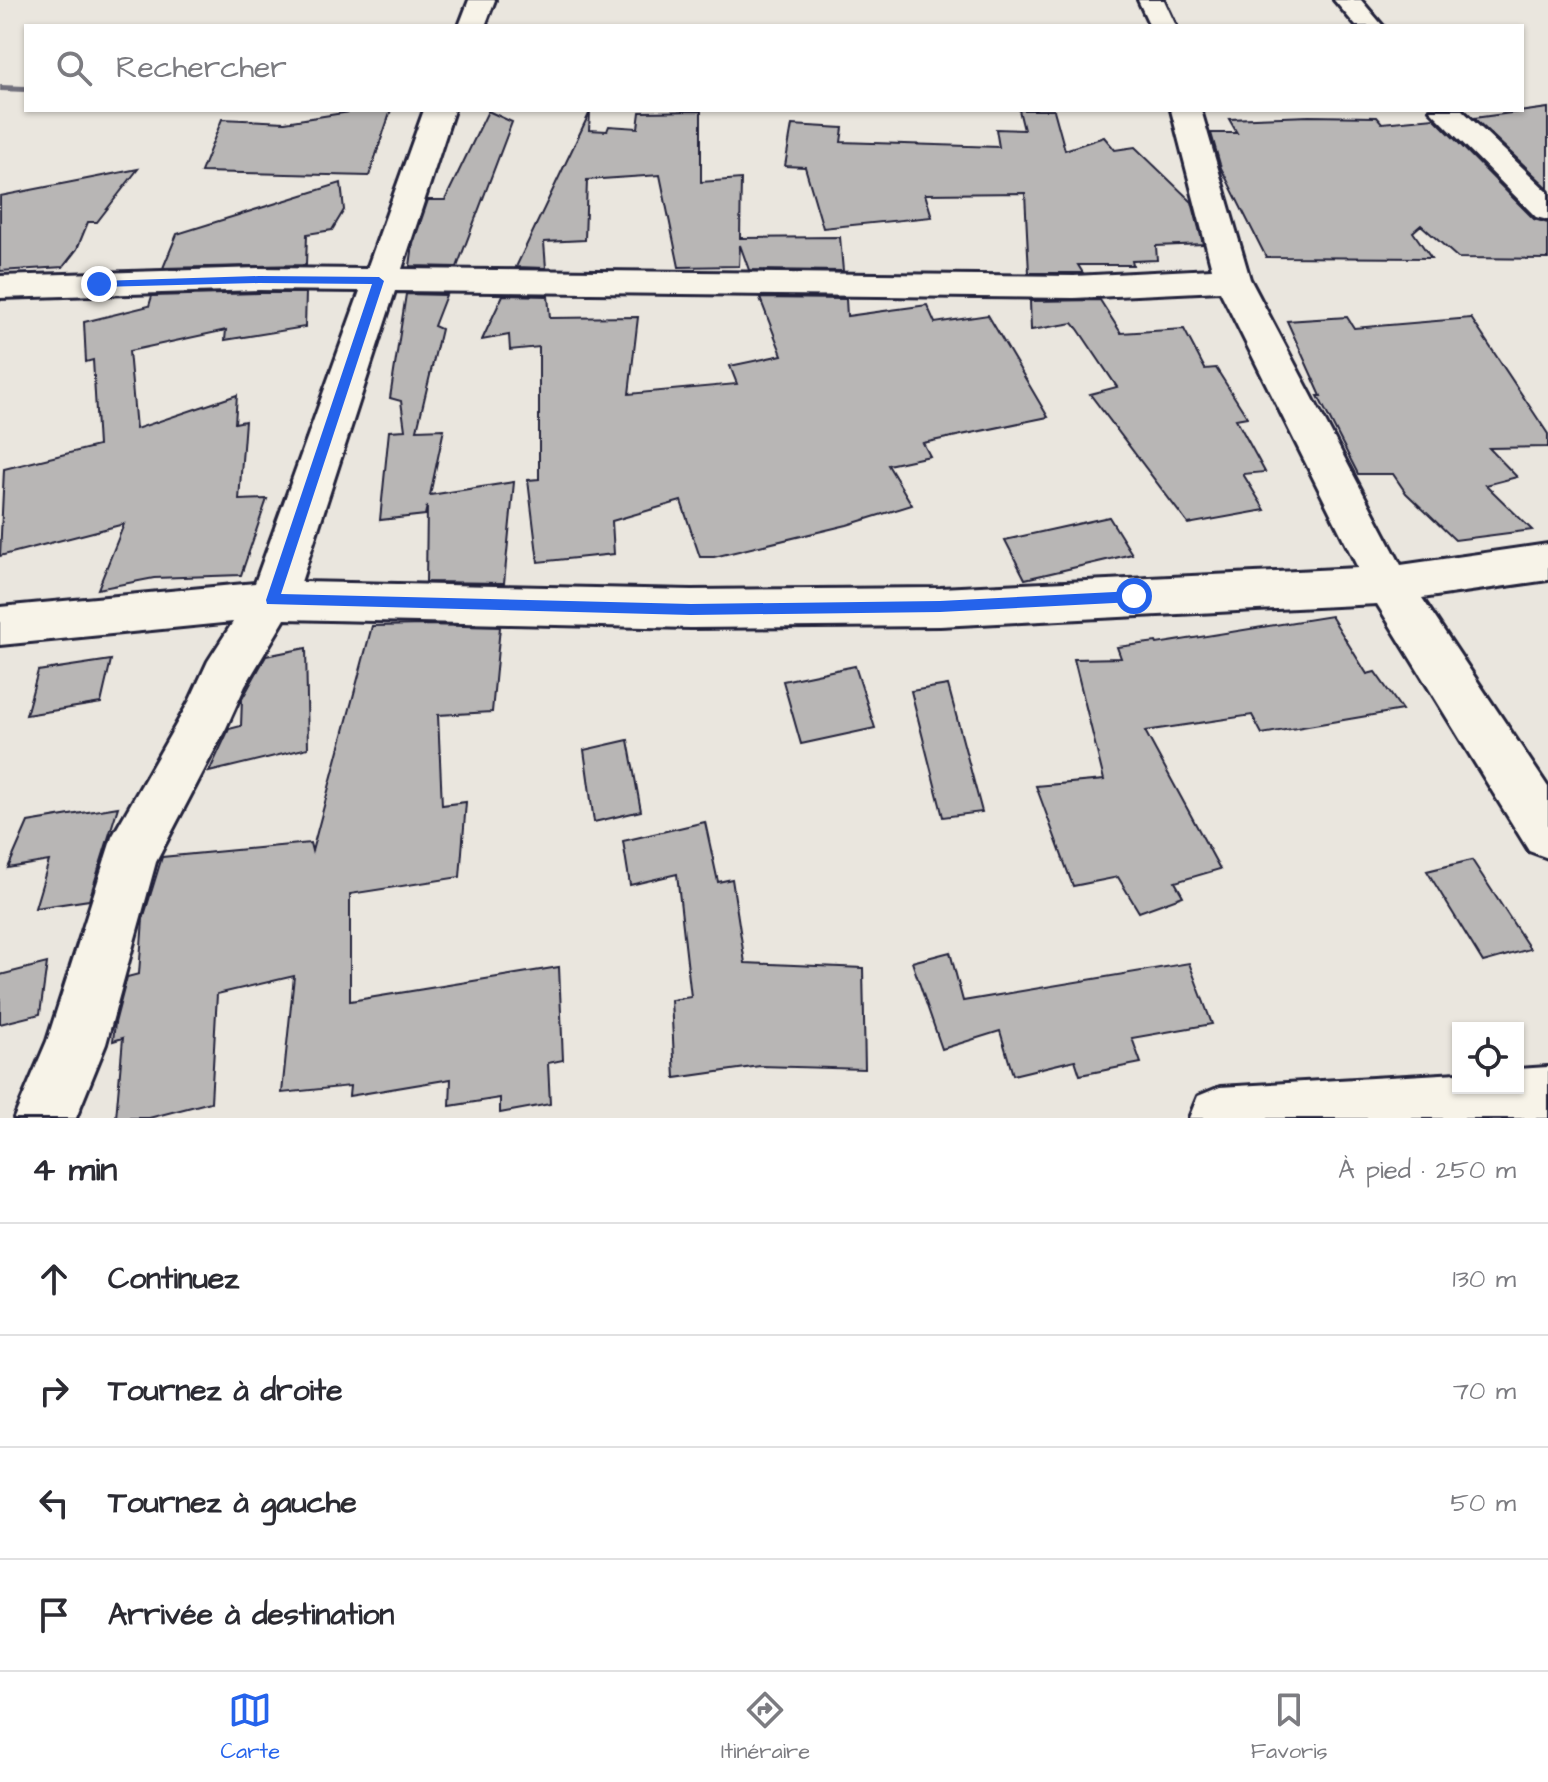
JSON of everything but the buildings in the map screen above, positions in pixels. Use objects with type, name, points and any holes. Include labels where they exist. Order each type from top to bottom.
[{"type":"street","points":[[473,24],[482,0]]},
{"type":"street","points":[[1151,0],[1162,24]]},
{"type":"street","points":[[1347,0],[1368,24]]},
{"type":"street","points":[[45,1118],[76,1044],[131,855],[209,713],[225,676],[272,600],[438,112]]},
{"type":"street","points":[[1187,112],[1232,279],[1389,585],[1548,833]]},
{"type":"street","points":[[1447,112],[1548,210]]},
{"type":"street","points":[[0,287],[259,279],[1074,287],[1232,279]]},
{"type":"street","points":[[0,626],[272,600],[691,609],[940,607],[1389,585],[1548,562]]},
{"type":"street","points":[[1220,1118],[1548,1098]]},
{"type":"waterway","points":[[0,88],[24,89]]},
{"type":"route","points":[[99,284],[259,279],[379,281],[272,600],[691,609],[940,607],[1134,596]]}]
